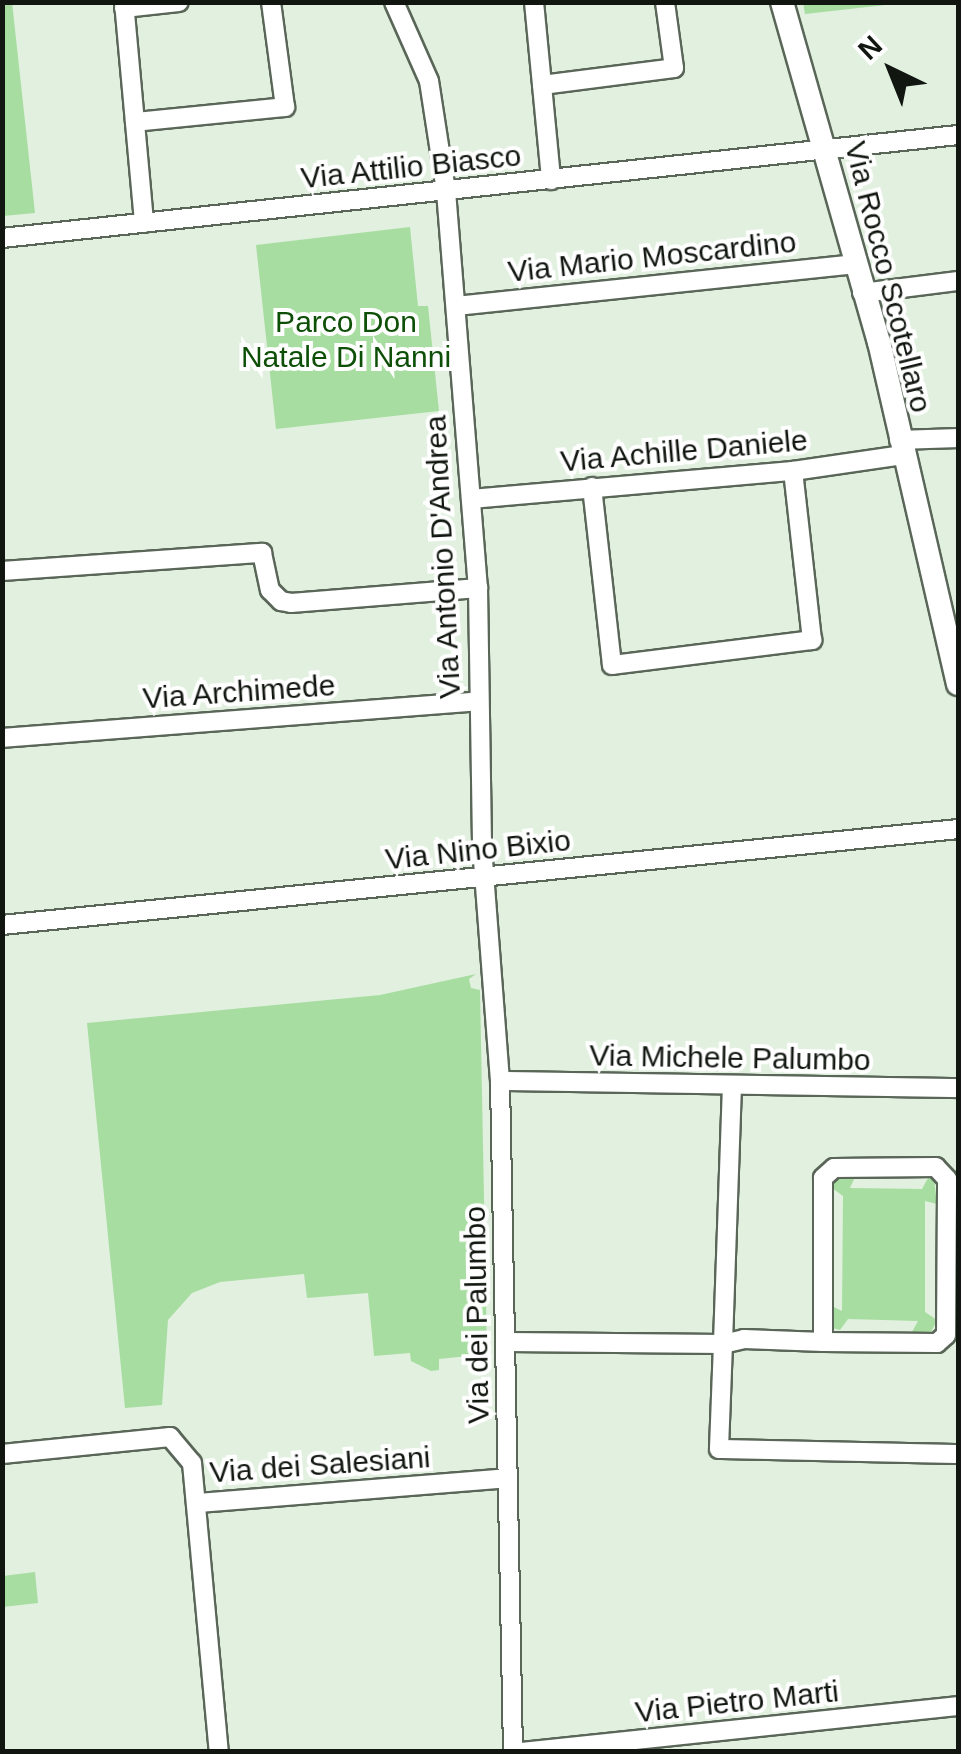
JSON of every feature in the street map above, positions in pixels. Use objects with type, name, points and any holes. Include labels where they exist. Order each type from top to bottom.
[{"type":"street","points":[[144,223],[124,5],[179,2]]},
{"type":"street","points":[[135,122],[284,107],[271,2]]},
{"type":"street","name":"Via Antonio D'Andrea","points":[[394,2],[430,82],[446,191],[478,588],[484,877]]},
{"type":"street","points":[[534,2],[551,180]]},
{"type":"street","points":[[542,85],[674,68],[665,2]]},
{"type":"street","name":"Via Rocco Scotellaro","points":[[782,2],[879,342],[958,684]]},
{"type":"street","name":"Via Attilio Biasco","points":[[2,238],[958,135]]},
{"type":"street","name":"Via Mario Moscardino","points":[[456,306],[854,264]]},
{"type":"street","points":[[862,293],[958,281]]},
{"type":"street","name":"Via Achille Daniele","points":[[471,499],[793,470],[958,438]]},
{"type":"street","points":[[592,487],[612,665],[812,640],[793,470]]},
{"type":"street","points":[[2,572],[262,552],[265,577],[281,601],[291,603],[478,588]]},
{"type":"street","name":"Via Archimede","points":[[2,738],[479,701]]},
{"type":"street","name":"Via Nino Bixio","points":[[2,926],[958,829]]},
{"type":"street","name":"Via dei Palumbo","points":[[484,877],[500,1081],[513,1752]]},
{"type":"street","name":"Via Michele Palumbo","points":[[500,1081],[958,1088]]},
{"type":"street","points":[[732,1085],[720,1448],[958,1454]]},
{"type":"street","points":[[506,1342],[724,1344],[744,1339],[822,1342],[937,1343],[946,1335],[953,1251],[947,1179],[936,1168],[834,1168],[823,1178],[822,1342]]},
{"type":"street","name":"Via dei Salesiani","points":[[2,1454],[170,1437],[192,1464],[198,1503],[507,1478]]},
{"type":"street","points":[[198,1503],[219,1752]]},
{"type":"street","name":"Via Pietro Marti","points":[[521,1752],[958,1706]]},
{"type":"green space","points":[[12,2],[35,213],[3,216],[2,3]]},
{"type":"green space","points":[[803,2],[903,2],[903,3],[805,14]]},
{"type":"green space","name":"Parco Don Natale Di Nanni","points":[[410,227],[418,306],[428,306],[439,411],[276,429],[256,245]]},
{"type":"green space","points":[[476,974],[469,979],[471,988],[480,990],[487,1354],[439,1359],[439,1370],[431,1371],[411,1361],[410,1353],[374,1356],[368,1293],[307,1298],[304,1274],[220,1282],[192,1293],[168,1320],[162,1405],[125,1408],[87,1023],[380,995]]},
{"type":"green space","points":[[836,1177],[855,1177],[850,1188],[922,1189],[928,1178],[934,1179],[937,1204],[925,1201],[925,1312],[937,1320],[931,1332],[912,1332],[918,1321],[848,1319],[840,1330],[832,1328],[832,1306],[842,1311],[843,1196],[832,1188]]},
{"type":"green space","points":[[35,1572],[38,1603],[3,1607],[3,1576]]}]
